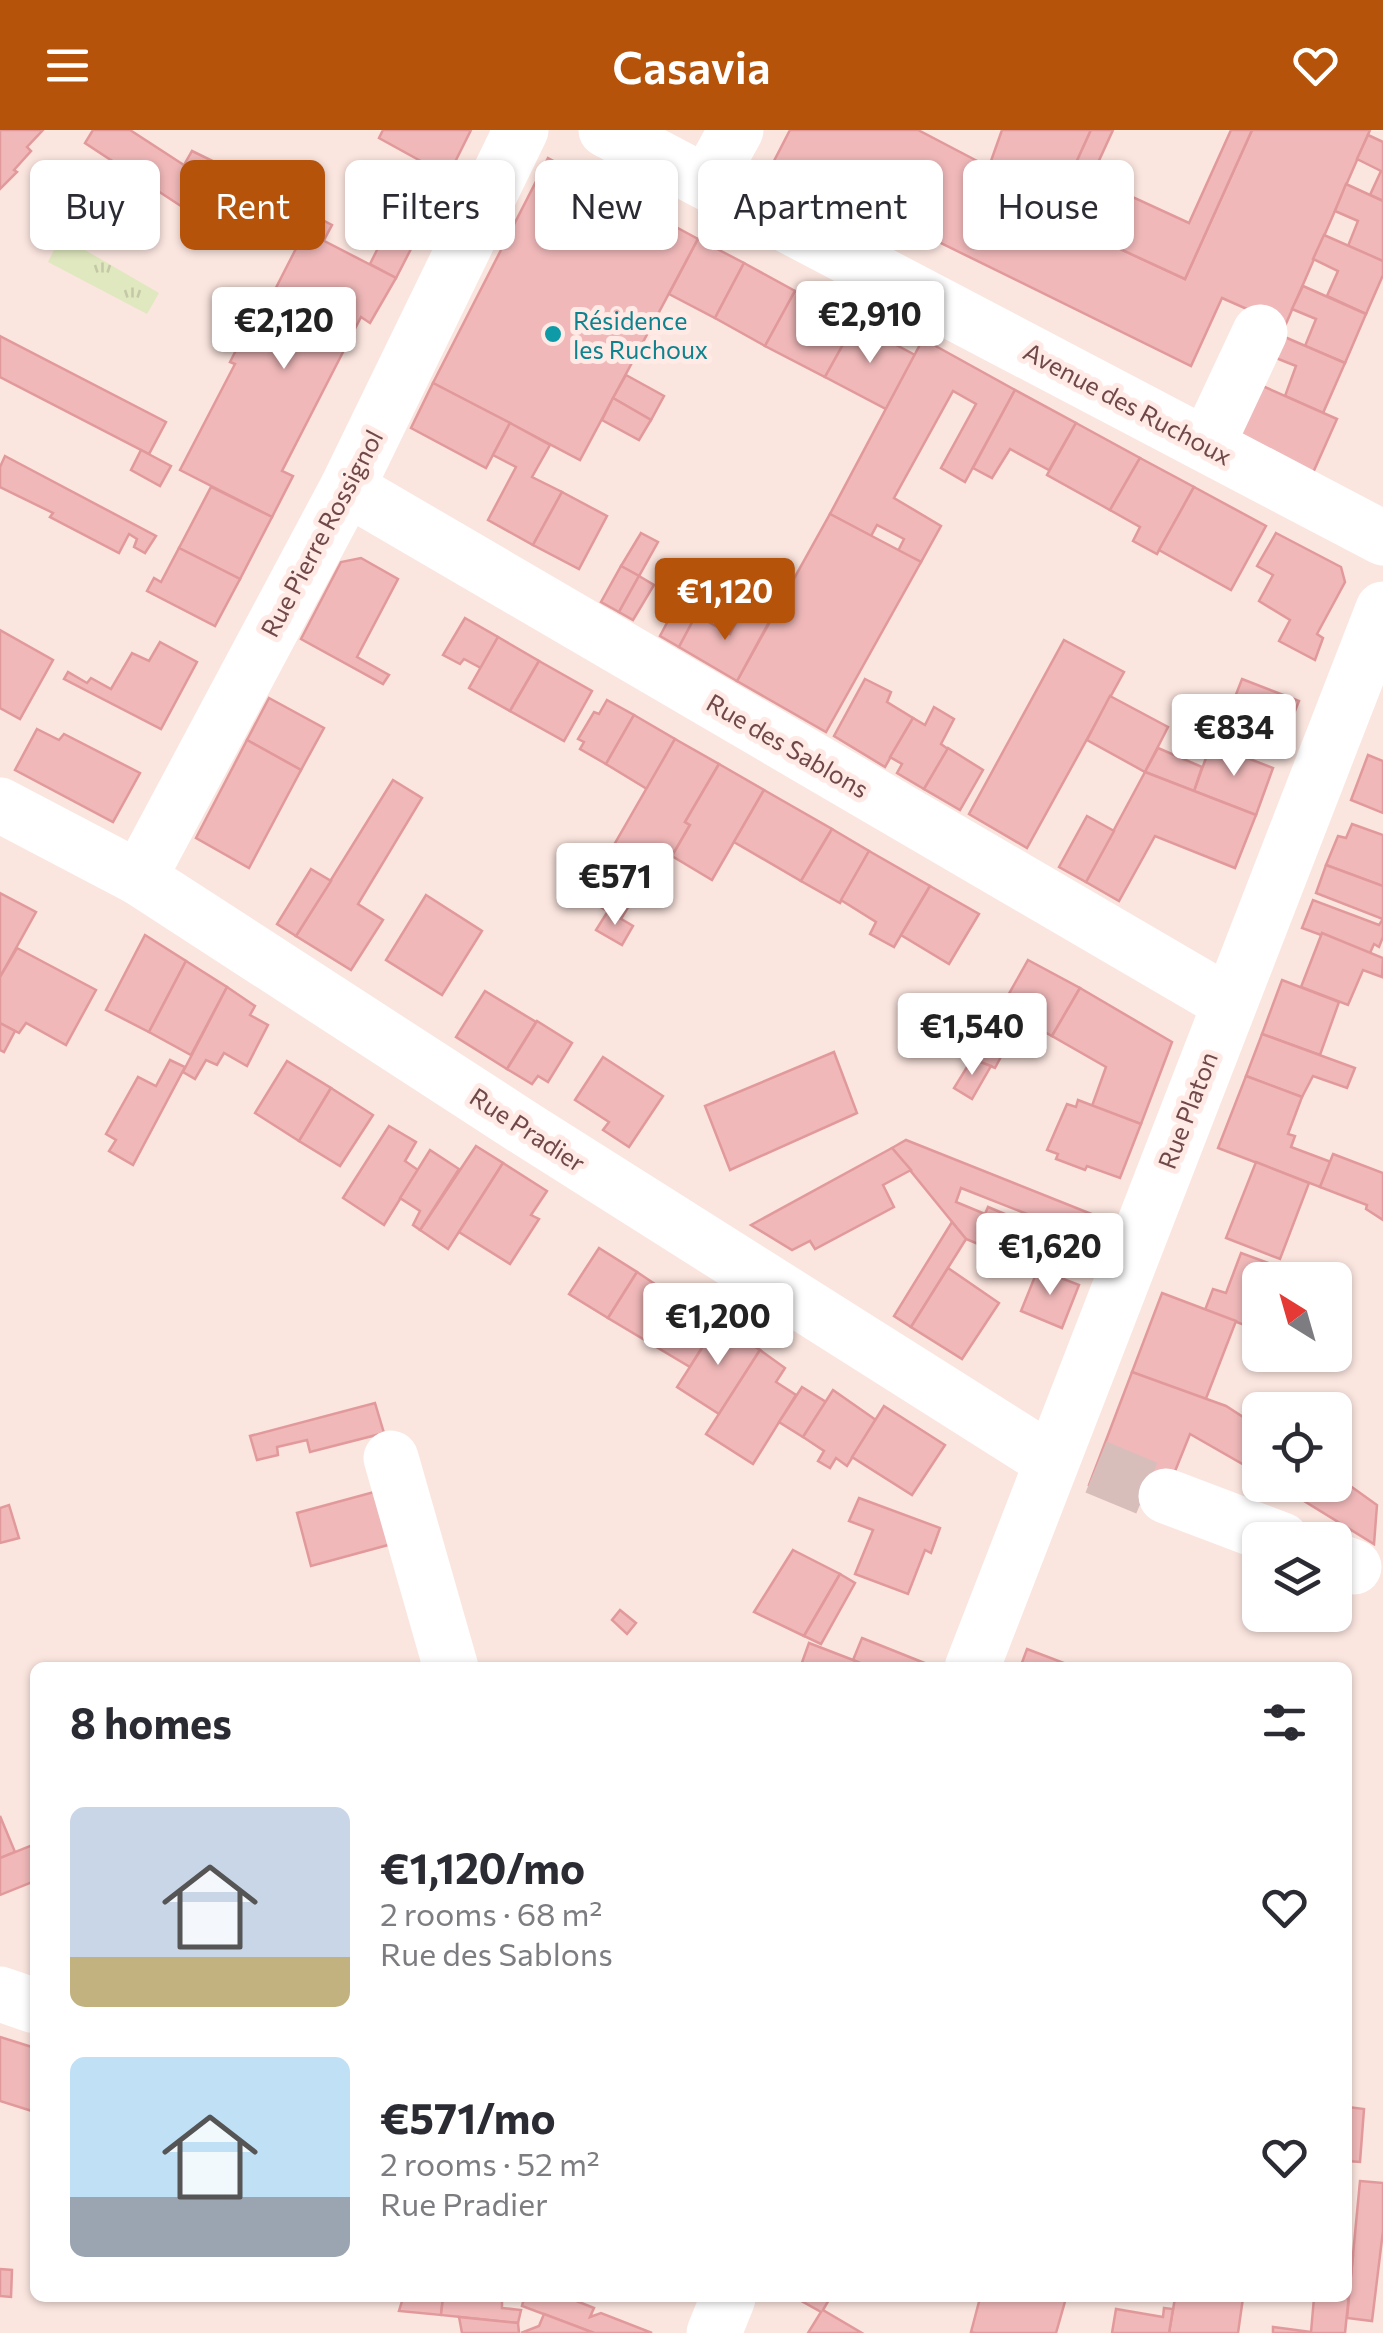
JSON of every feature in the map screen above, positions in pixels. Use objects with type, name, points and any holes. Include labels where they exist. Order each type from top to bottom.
[{"type":"street","name":"Rue Pierre Rossignol","points":[[139,878],[347,488],[521,130]]},
{"type":"street","name":"Avenue des Ruchoux","points":[[606,130],[698,176]]},
{"type":"street","points":[[720,160],[736,130]]},
{"type":"street","name":"Avenue des Ruchoux","points":[[838,250],[1383,538]]},
{"type":"street","points":[[1207,446],[1260,332]]},
{"type":"street","name":"Rue des Sablons","points":[[347,488],[1228,1002]]},
{"type":"street","name":"Rue Platon","points":[[975,1662],[1068,1459],[1228,1002],[1383,609]]},
{"type":"street","name":"Rue Pradier","points":[[0,805],[139,878],[526,1128],[1068,1459]]},
{"type":"street","points":[[391,1458],[449,1662]]},
{"type":"street","points":[[1166,1496],[1242,1525]]},
{"type":"street","points":[[0,1994],[30,2004]]},
{"type":"street","points":[[714,2333],[726,2302]]},
{"type":"green space","points":[[54,250],[85,250],[159,293],[147,314],[48,262]]},
{"type":"building","points":[[0,130],[43,130],[27,147],[31,151],[14,170],[17,172],[0,189]]},
{"type":"building","points":[[93,130],[130,130],[180,162],[180,205],[160,192],[160,160],[111,160],[85,143]]},
{"type":"building","points":[[383,130],[471,130],[456,160],[419,160],[379,138]]},
{"type":"building","points":[[790,130],[918,130],[975,160],[963,160],[963,250],[1122,250],[1185,279],[1252,130],[1370,130],[1285,326],[1222,298],[1191,366],[943,244],[943,160],[775,160]]},
{"type":"building","points":[[1002,130],[1091,130],[1077,160],[991,160]]},
{"type":"building","points":[[1091,130],[1113,130],[1099,160],[1077,160]]},
{"type":"building","points":[[1231,130],[1252,130],[1185,279],[1122,250],[1134,250],[1134,198],[1189,223]]},
{"type":"building","points":[[1368,135],[1383,142],[1383,201],[1370,195],[1381,171],[1357,159]]},
{"type":"building","points":[[192,151],[211,160],[187,160]]},
{"type":"building","name":"Résidence les Ruchoux","points":[[535,183],[535,250],[678,250],[678,228],[698,239],[580,460],[433,383],[501,250],[515,250],[515,223]]},
{"type":"building","points":[[1346,184],[1383,201],[1383,261],[1348,246],[1358,221],[1335,211]]},
{"type":"building","points":[[1324,235],[1383,261],[1383,275],[1366,314],[1327,296],[1338,271],[1313,259]]},
{"type":"building","points":[[698,239],[698,250],[719,250],[744,263],[715,318],[669,294]]},
{"type":"building","points":[[325,241],[396,278],[370,323],[361,317],[282,471],[293,476],[272,517],[180,470],[235,364],[230,362],[255,313],[261,317],[295,250],[325,250]]},
{"type":"building","points":[[377,250],[410,250],[396,278],[370,264]]},
{"type":"building","points":[[744,263],[795,291],[765,346],[715,318]]},
{"type":"building","points":[[1303,286],[1366,314],[1345,363],[1305,346],[1316,319],[1292,309]]},
{"type":"building","points":[[795,291],[855,323],[825,377],[765,346]]},
{"type":"building","points":[[855,323],[915,355],[886,409],[825,377]]},
{"type":"building","points":[[1280,335],[1345,363],[1323,413],[1285,396],[1296,366],[1271,356]]},
{"type":"building","points":[[0,336],[166,422],[149,454],[0,377]]},
{"type":"building","points":[[923,339],[1015,390],[965,482],[941,468],[976,404],[953,391],[894,498],[941,526],[921,562],[898,551],[904,539],[877,525],[871,536],[830,514]]},
{"type":"building","points":[[626,375],[664,396],[651,420],[613,398]]},
{"type":"building","points":[[433,383],[510,423],[486,468],[411,428]]},
{"type":"building","points":[[1258,384],[1337,419],[1312,475],[1236,433]]},
{"type":"building","points":[[1015,390],[1076,423],[1049,470],[1010,449],[992,478],[973,468]]},
{"type":"building","points":[[613,398],[651,420],[639,440],[602,420]]},
{"type":"building","points":[[510,423],[550,445],[532,477],[562,492],[533,545],[488,520],[516,467],[493,455]]},
{"type":"building","points":[[1076,423],[1140,458],[1110,510],[1047,475]]},
{"type":"building","points":[[141,450],[171,466],[160,486],[131,470]]},
{"type":"building","points":[[5,456],[156,536],[145,553],[134,547],[137,539],[129,534],[119,553],[50,517],[53,513],[0,487],[0,467]]},
{"type":"building","points":[[1140,458],[1194,487],[1157,554],[1133,541],[1140,527],[1110,510]]},
{"type":"building","points":[[211,487],[272,517],[240,579],[179,548]]},
{"type":"building","points":[[1194,487],[1266,526],[1231,590],[1159,550]]},
{"type":"building","points":[[562,492],[607,516],[579,569],[533,545]]},
{"type":"building","points":[[830,514],[921,562],[826,732],[737,681]]},
{"type":"building","points":[[641,533],[658,542],[639,576],[621,566]]},
{"type":"building","points":[[1276,533],[1341,567],[1345,582],[1317,634],[1323,638],[1315,660],[1279,641],[1290,620],[1259,601],[1273,575],[1257,566]]},
{"type":"building","points":[[179,548],[240,579],[215,626],[147,591],[154,578],[161,582]]},
{"type":"building","points":[[361,558],[398,579],[357,657],[389,675],[383,684],[301,639],[341,562]]},
{"type":"building","points":[[621,566],[639,576],[619,612],[601,602]]},
{"type":"building","points":[[639,576],[654,585],[633,620],[619,612]]},
{"type":"building","points":[[677,604],[696,615],[679,647],[660,636]]},
{"type":"building","points":[[744,607],[769,622],[737,681],[679,647],[696,615],[730,634]]},
{"type":"building","points":[[465,618],[498,637],[481,668],[464,659],[460,664],[443,655]]},
{"type":"building","points":[[0,630],[53,660],[20,719],[0,708]]},
{"type":"building","points":[[498,637],[539,661],[510,711],[469,688]]},
{"type":"building","points":[[1064,640],[1124,672],[1027,848],[969,814]]},
{"type":"building","points":[[160,642],[197,662],[161,729],[64,679],[68,672],[87,683],[91,678],[111,689],[132,653],[149,661]]},
{"type":"building","points":[[539,661],[592,691],[564,741],[510,711]]},
{"type":"building","points":[[865,679],[891,692],[887,702],[913,718],[885,767],[834,736]]},
{"type":"building","points":[[1242,679],[1299,701],[1283,741],[1226,720]]},
{"type":"building","points":[[1110,696],[1168,727],[1145,772],[1087,740]]},
{"type":"building","points":[[269,698],[324,728],[301,770],[247,740]]},
{"type":"building","points":[[607,700],[634,715],[606,764],[580,749],[584,742],[578,739],[594,712],[599,714]]},
{"type":"building","points":[[934,707],[954,719],[941,744],[948,749],[924,789],[897,773],[902,764],[890,757],[913,718],[925,725]]},
{"type":"building","points":[[634,715],[675,739],[647,789],[606,764]]},
{"type":"building","points":[[37,729],[59,740],[64,734],[140,773],[113,822],[15,770]]},
{"type":"building","points":[[675,739],[719,764],[685,822],[690,825],[672,856],[662,850],[621,919],[584,897]]},
{"type":"building","points":[[247,740],[301,770],[249,868],[196,838]]},
{"type":"building","points":[[1211,744],[1273,768],[1256,815],[1194,791]]},
{"type":"building","points":[[948,748],[983,770],[960,810],[924,789]]},
{"type":"building","points":[[1158,748],[1202,767],[1194,791],[1145,772]]},
{"type":"building","points":[[1368,755],[1383,761],[1383,813],[1351,800]]},
{"type":"building","points":[[719,764],[764,790],[712,880],[672,856],[690,825],[685,822]]},
{"type":"building","points":[[1145,772],[1256,815],[1235,868],[1155,836],[1119,901],[1086,882]]},
{"type":"building","points":[[393,780],[422,798],[358,904],[383,920],[351,970],[296,936]]},
{"type":"building","points":[[764,790],[832,829],[801,881],[734,842]]},
{"type":"building","points":[[1087,816],[1114,831],[1086,882],[1059,867]]},
{"type":"building","points":[[1352,824],[1383,835],[1383,886],[1326,865],[1338,836],[1346,838]]},
{"type":"building","points":[[832,829],[869,851],[840,903],[801,881]]},
{"type":"building","points":[[869,851],[930,886],[894,947],[870,934],[876,922],[841,900]]},
{"type":"building","points":[[1326,865],[1383,886],[1383,919],[1316,893]]},
{"type":"building","points":[[311,869],[331,881],[296,936],[277,924]]},
{"type":"building","points":[[930,886],[979,914],[949,964],[901,935]]},
{"type":"building","points":[[0,893],[36,912],[0,977]]},
{"type":"building","points":[[426,895],[482,931],[442,995],[386,960]]},
{"type":"building","points":[[1313,900],[1379,925],[1383,919],[1383,937],[1379,947],[1374,944],[1370,953],[1302,928]]},
{"type":"building","points":[[608,911],[633,926],[622,945],[596,930]]},
{"type":"building","points":[[1322,933],[1383,958],[1382,977],[1363,970],[1348,1005],[1301,987]]},
{"type":"building","points":[[145,935],[186,961],[149,1032],[106,1010]]},
{"type":"building","points":[[17,948],[96,990],[66,1045],[26,1023],[19,1033],[0,1023],[0,977]]},
{"type":"building","points":[[1028,960],[1080,988],[1052,1036],[1021,1019],[995,1068],[972,1059]]},
{"type":"building","points":[[186,961],[227,987],[191,1055],[149,1032]]},
{"type":"building","points":[[1282,980],[1339,1002],[1320,1055],[1262,1034]]},
{"type":"building","points":[[227,987],[255,1006],[250,1015],[268,1025],[247,1066],[224,1053],[217,1065],[206,1060],[195,1079],[183,1072]]},
{"type":"building","points":[[1080,988],[1172,1042],[1141,1124],[1092,1106],[1106,1067],[1052,1036]]},
{"type":"building","points":[[485,991],[536,1022],[507,1069],[456,1037]]},
{"type":"building","points":[[537,1021],[572,1043],[548,1082],[538,1076],[532,1084],[507,1069]]},
{"type":"building","points":[[0,1023],[15,1031],[4,1052],[0,1050]]},
{"type":"building","points":[[1262,1034],[1355,1068],[1347,1088],[1313,1076],[1302,1097],[1246,1076]]},
{"type":"building","points":[[834,1052],[857,1113],[730,1170],[705,1106]]},
{"type":"building","points":[[603,1057],[663,1096],[629,1147],[603,1130],[609,1122],[575,1100]]},
{"type":"building","points":[[972,1059],[991,1066],[972,1099],[954,1088]]},
{"type":"building","points":[[170,1060],[185,1067],[133,1165],[109,1151],[116,1140],[106,1134],[138,1077],[156,1086]]},
{"type":"building","points":[[287,1061],[331,1088],[299,1141],[255,1113]]},
{"type":"building","points":[[1246,1076],[1302,1097],[1288,1134],[1295,1136],[1291,1147],[1331,1162],[1320,1187],[1218,1148]]},
{"type":"building","points":[[331,1088],[373,1115],[340,1166],[299,1141]]},
{"type":"building","points":[[1078,1100],[1141,1124],[1120,1178],[1056,1159],[1058,1154],[1047,1150],[1067,1104],[1076,1107]]},
{"type":"building","points":[[389,1126],[416,1142],[405,1161],[418,1170],[384,1225],[343,1198]]},
{"type":"building","points":[[906,1140],[1104,1219],[1093,1246],[1063,1233],[1065,1229],[961,1188],[956,1202],[985,1214],[988,1207],[1017,1219],[1015,1225],[1030,1232],[1019,1261],[966,1239],[892,1148]]},
{"type":"building","points":[[476,1146],[503,1163],[448,1249],[420,1230]]},
{"type":"building","points":[[892,1148],[911,1170],[883,1185],[894,1207],[815,1249],[810,1241],[792,1250],[751,1225]]},
{"type":"building","points":[[430,1150],[459,1169],[420,1230],[413,1225],[420,1211],[400,1198]]},
{"type":"building","points":[[1333,1154],[1383,1173],[1383,1220],[1366,1209],[1367,1205],[1320,1187]]},
{"type":"building","points":[[1256,1162],[1309,1183],[1280,1259],[1226,1238]]},
{"type":"building","points":[[503,1163],[547,1191],[531,1215],[539,1219],[510,1264],[459,1232]]},
{"type":"building","points":[[952,1222],[966,1239],[911,1327],[894,1316]]},
{"type":"building","points":[[599,1248],[637,1272],[608,1318],[569,1294]]},
{"type":"building","points":[[1241,1253],[1266,1262],[1242,1262],[1242,1324],[1205,1310],[1213,1289],[1226,1293]]},
{"type":"building","points":[[948,1268],[999,1303],[962,1359],[911,1327]]},
{"type":"building","points":[[1038,1269],[1079,1285],[1062,1328],[1021,1311]]},
{"type":"building","points":[[637,1272],[716,1325],[690,1367],[608,1318]]},
{"type":"building","points":[[1162,1293],[1236,1321],[1205,1401],[1132,1372]]},
{"type":"building","points":[[718,1323],[760,1350],[719,1414],[677,1387]]},
{"type":"building","points":[[760,1350],[785,1368],[776,1382],[796,1395],[753,1464],[706,1434]]},
{"type":"building","points":[[1132,1372],[1226,1406],[1242,1416],[1242,1464],[1190,1434],[1159,1511],[1089,1485]]},
{"type":"building","points":[[802,1387],[826,1402],[803,1437],[779,1422]]},
{"type":"building","points":[[833,1390],[876,1420],[847,1466],[836,1458],[830,1468],[818,1461],[824,1451],[803,1437]]},
{"type":"building","points":[[375,1403],[384,1433],[310,1452],[307,1440],[277,1447],[278,1455],[257,1460],[250,1436]]},
{"type":"building","points":[[884,1406],[945,1445],[912,1495],[852,1457]]},
{"type":"building","points":[[1352,1487],[1377,1505],[1374,1544],[1352,1530],[1352,1522],[1338,1522],[1306,1502],[1352,1502]]},
{"type":"building","points":[[385,1489],[399,1542],[311,1566],[297,1513]]},
{"type":"building","points":[[859,1498],[940,1528],[931,1553],[925,1550],[908,1594],[855,1574],[873,1530],[849,1521]]},
{"type":"building","points":[[9,1505],[19,1538],[0,1543],[0,1508]]},
{"type":"building","points":[[793,1550],[840,1574],[804,1636],[754,1612]]},
{"type":"building","points":[[840,1574],[855,1583],[821,1644],[804,1636]]},
{"type":"building","points":[[620,1610],[636,1623],[627,1634],[612,1620]]},
{"type":"building","points":[[862,1638],[922,1662],[858,1662],[853,1660]]},
{"type":"building","points":[[809,1643],[858,1662],[802,1662]]},
{"type":"building","points":[[1027,1649],[1061,1662],[1022,1662]]},
{"type":"building","points":[[0,1816],[15,1852],[0,1858]]},
{"type":"building","points":[[30,1846],[30,1883],[0,1895],[0,1858]]},
{"type":"building","points":[[0,2037],[30,2046],[30,2110],[0,2101]]},
{"type":"building","points":[[1352,2108],[1364,2109],[1360,2162],[1352,2161]]},
{"type":"building","points":[[1360,2181],[1383,2183],[1383,2231],[1372,2321],[1347,2318],[1349,2302],[1352,2302]]},
{"type":"building","points":[[0,2269],[12,2270],[11,2297],[0,2296]]},
{"type":"building","points":[[402,2302],[443,2302],[441,2315],[399,2311]]},
{"type":"building","points":[[443,2302],[502,2302],[502,2308],[521,2310],[518,2323],[441,2315]]},
{"type":"building","points":[[523,2302],[579,2302],[594,2308],[590,2317],[601,2313],[652,2333],[594,2333],[522,2306]]},
{"type":"building","points":[[803,2302],[828,2302],[823,2310],[862,2333],[808,2333],[821,2312]]},
{"type":"building","points":[[979,2302],[1065,2302],[1056,2333],[971,2332]]},
{"type":"building","points":[[1174,2302],[1242,2302],[1238,2333],[1169,2333]]},
{"type":"building","points":[[1314,2302],[1348,2302],[1345,2333],[1273,2333],[1273,2327],[1311,2332]]},
{"type":"building","points":[[1164,2308],[1173,2309],[1169,2333],[1112,2333],[1116,2309],[1163,2317]]},
{"type":"building","points":[[544,2314],[594,2333],[521,2333],[539,2326]]},
{"type":"building","points":[[459,2317],[518,2323],[519,2333],[462,2333]]},
{"type":"tunnel","points":[[1096,1467],[1166,1496]]},
{"type":"place","name":"Résidence les Ruchoux","points":[[553,334]]}]
